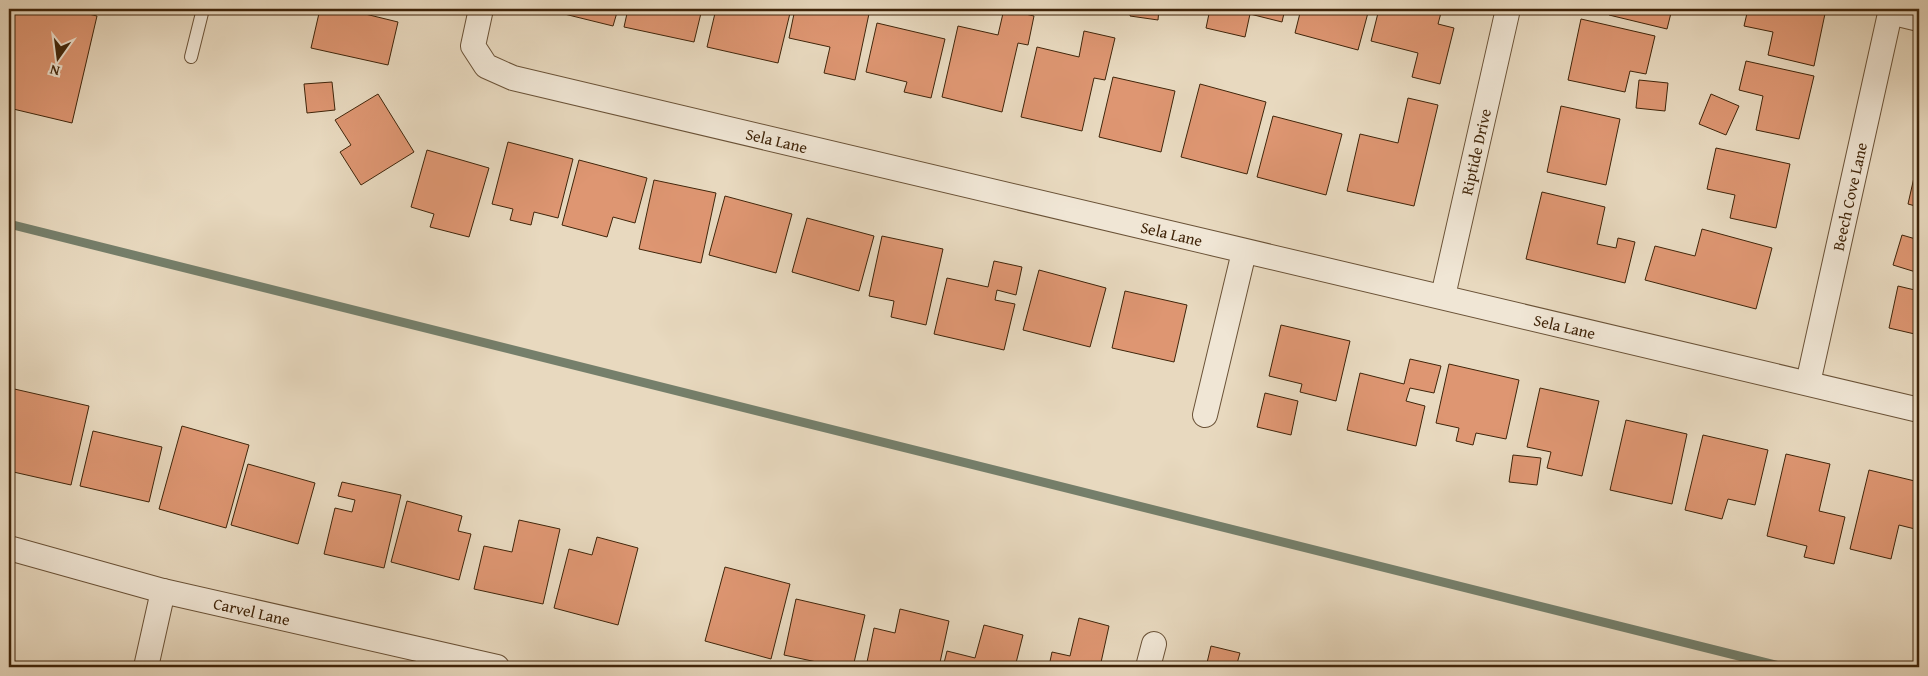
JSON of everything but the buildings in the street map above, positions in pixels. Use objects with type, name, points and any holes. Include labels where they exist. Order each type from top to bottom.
[{"type":"street","name":"Sela Lane","points":[[481,9],[473,46],[486,66],[513,78],[1244,252],[1443,296],[1919,410]]},
{"type":"street","name":"Riptide Drive","points":[[1443,296],[1508,9]]},
{"type":"street","points":[[1890,10],[1919,19]]},
{"type":"street","name":"Beech Cove Lane","points":[[1808,384],[1890,10]]},
{"type":"street","points":[[1205,415],[1244,252]]},
{"type":"street","name":"Carvel Lane","points":[[9,548],[163,591],[497,667]]},
{"type":"street","points":[[146,667],[163,591]]},
{"type":"street","points":[[1148,667],[1154,644]]},
{"type":"lane","points":[[191,57],[203,9]]},
{"type":"waterway","points":[[9,224],[1783,667]]}]
